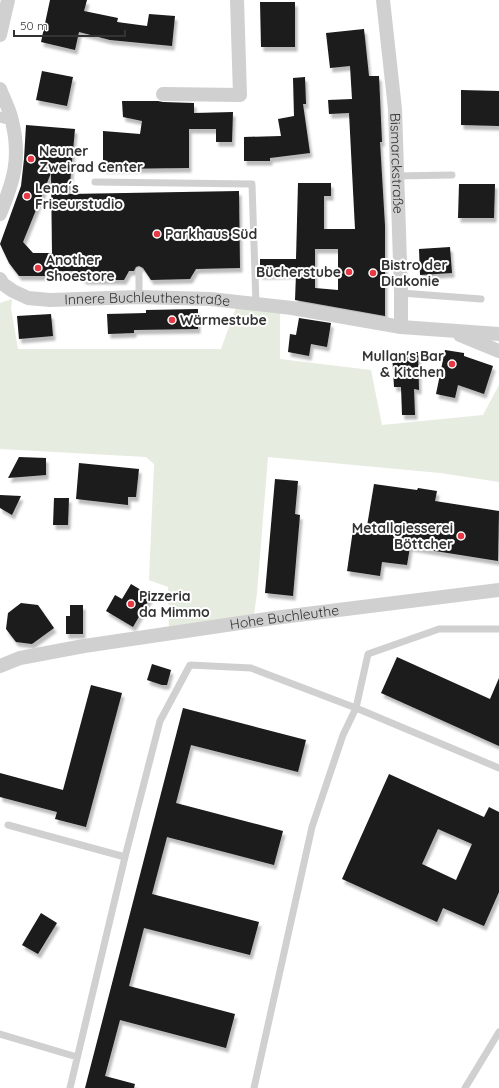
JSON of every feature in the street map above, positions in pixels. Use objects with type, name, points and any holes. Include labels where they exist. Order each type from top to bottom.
[{"type":"street","points":[[0,35],[8,0]]},
{"type":"street","points":[[163,94],[240,95],[238,0]]},
{"type":"street","name":"Bismarckstraße","points":[[383,0],[394,109],[401,327]]},
{"type":"street","points":[[0,89],[6,118],[16,146],[16,163],[11,187],[0,214]]},
{"type":"street","name":"Innere Buchleuthenstraße","points":[[0,279],[3,284],[13,291],[28,298],[50,300],[139,297],[210,299],[292,308],[401,327],[499,334]]},
{"type":"street","points":[[0,297],[13,291]]},
{"type":"street","name":"Innere Buchleuthenstraße","points":[[448,330],[499,350]]},
{"type":"street","name":"Hohe Buchleuthe","points":[[0,666],[20,658],[84,646],[274,618],[499,590]]},
{"type":"lane","points":[[396,176],[452,175]]},
{"type":"lane","points":[[95,182],[252,184],[256,304]]},
{"type":"lane","points":[[139,270],[139,297]]},
{"type":"lane","points":[[401,293],[482,299]]},
{"type":"lane","points":[[254,1088],[312,827],[343,735],[356,708],[368,654],[439,629],[499,629]]},
{"type":"lane","points":[[70,1088],[125,857],[160,721],[190,664],[251,668],[356,708],[499,768]]},
{"type":"lane","points":[[8,825],[125,857]]},
{"type":"lane","points":[[465,1088],[499,1032]]},
{"type":"lane","points":[[0,1034],[77,1057]]},
{"type":"shaded area","points":[[12,299],[11,308],[18,349],[221,349],[237,305],[280,311],[280,359],[371,370],[382,425],[483,415],[499,385],[499,482],[440,473],[268,457],[254,615],[169,629],[168,587],[149,580],[154,464],[146,457],[0,449],[0,303]]},
{"type":"building","points":[[50,0],[87,0],[84,11],[118,18],[117,22],[147,26],[149,14],[175,16],[172,46],[110,40],[79,32],[75,50],[41,42]]},
{"type":"building","points":[[260,2],[295,2],[295,47],[261,47]]},
{"type":"building","points":[[364,29],[369,76],[379,76],[382,142],[380,142],[385,226],[385,316],[295,300],[296,274],[260,275],[260,259],[296,259],[298,183],[331,183],[331,196],[324,196],[324,229],[355,229],[349,113],[329,114],[328,100],[352,99],[350,66],[330,68],[326,33]],"holes":[[[315,249],[338,249],[338,290],[315,288]]]},
{"type":"building","points":[[42,71],[73,77],[67,106],[36,100]]},
{"type":"building","points":[[305,77],[306,104],[303,104],[310,153],[270,158],[270,161],[244,161],[244,137],[281,136],[278,119],[294,116],[293,78]]},
{"type":"building","points":[[461,90],[499,91],[499,126],[461,125]]},
{"type":"building","points":[[122,101],[194,103],[194,113],[233,112],[232,142],[216,142],[216,129],[189,129],[189,168],[103,169],[103,131],[140,134],[142,121],[123,117]]},
{"type":"building","points":[[26,125],[75,129],[69,194],[239,191],[240,268],[196,269],[190,279],[151,280],[143,268],[139,266],[136,267],[134,271],[129,271],[124,280],[84,280],[77,271],[55,271],[55,276],[19,276],[9,263],[0,244],[21,186]],"holes":[[[51,173],[52,253],[33,253],[23,242]]]},
{"type":"building","points":[[459,184],[495,184],[494,218],[458,218]]},
{"type":"building","points":[[450,247],[452,273],[420,275],[419,249]]},
{"type":"building","points":[[198,309],[198,329],[134,330],[134,333],[108,334],[107,314],[146,313],[146,310]]},
{"type":"building","points":[[51,314],[53,336],[19,339],[17,316]]},
{"type":"building","points":[[299,318],[331,323],[327,347],[311,344],[309,356],[288,352],[290,334],[296,335]]},
{"type":"building","points":[[445,350],[464,353],[464,356],[493,366],[484,394],[458,385],[455,398],[436,394]]},
{"type":"building","points":[[418,352],[419,390],[414,389],[415,415],[402,415],[401,387],[394,387],[392,353]]},
{"type":"building","points":[[19,457],[46,458],[46,475],[8,478]]},
{"type":"building","points":[[79,463],[139,469],[136,497],[128,497],[128,505],[76,499]]},
{"type":"building","points":[[275,479],[298,481],[295,514],[300,515],[293,596],[265,593]]},
{"type":"building","points":[[374,484],[417,490],[418,488],[437,491],[435,501],[499,511],[498,561],[410,547],[407,565],[382,562],[380,576],[347,571],[353,530],[366,532]]},
{"type":"building","points":[[0,495],[21,496],[12,515],[0,508]]},
{"type":"building","points":[[54,498],[69,498],[68,525],[53,525]]},
{"type":"building","points":[[131,584],[151,596],[133,627],[106,611],[115,595],[122,599]]},
{"type":"building","points":[[21,603],[38,605],[54,628],[32,644],[16,642],[6,629],[8,613]]},
{"type":"building","points":[[70,605],[83,605],[83,634],[66,634],[66,616],[70,616]]},
{"type":"building","points":[[397,657],[490,699],[499,678],[499,746],[381,693]]},
{"type":"building","points":[[152,664],[171,670],[167,685],[162,685],[147,680]]},
{"type":"building","points":[[91,685],[122,693],[86,827],[55,819],[57,812],[0,797],[0,773],[63,790]]},
{"type":"building","points":[[183,708],[306,740],[298,772],[191,745],[176,803],[283,831],[274,865],[167,837],[152,894],[259,922],[250,955],[144,928],[129,986],[235,1014],[226,1048],[120,1020],[105,1076],[135,1084],[134,1088],[85,1088]]},
{"type":"building","points":[[389,774],[484,817],[489,807],[499,812],[499,892],[484,926],[443,908],[437,922],[342,879]],"holes":[[[438,829],[472,844],[456,880],[422,864]]]},
{"type":"building","points":[[41,913],[57,923],[38,954],[22,945]]},
{"type":"place","name":"Neuner Zweirad Center","points":[[31,159]]},
{"type":"place","name":"Lena´s Friseurstudio","points":[[27,196]]},
{"type":"place","name":"Parkhaus Süd","points":[[157,234]]},
{"type":"place","name":"Another Shoestore","points":[[38,268]]},
{"type":"place","name":"Bücherstube","points":[[349,272]]},
{"type":"place","name":"Bistro der Diakonie","points":[[373,273]]},
{"type":"place","name":"Wärmestube","points":[[172,320]]},
{"type":"place","name":"Mullan's Bar & Kitchen","points":[[452,364]]},
{"type":"place","name":"Metallgiesserei Böttcher","points":[[461,536]]},
{"type":"place","name":"Pizzeria da Mimmo","points":[[131,604]]}]
